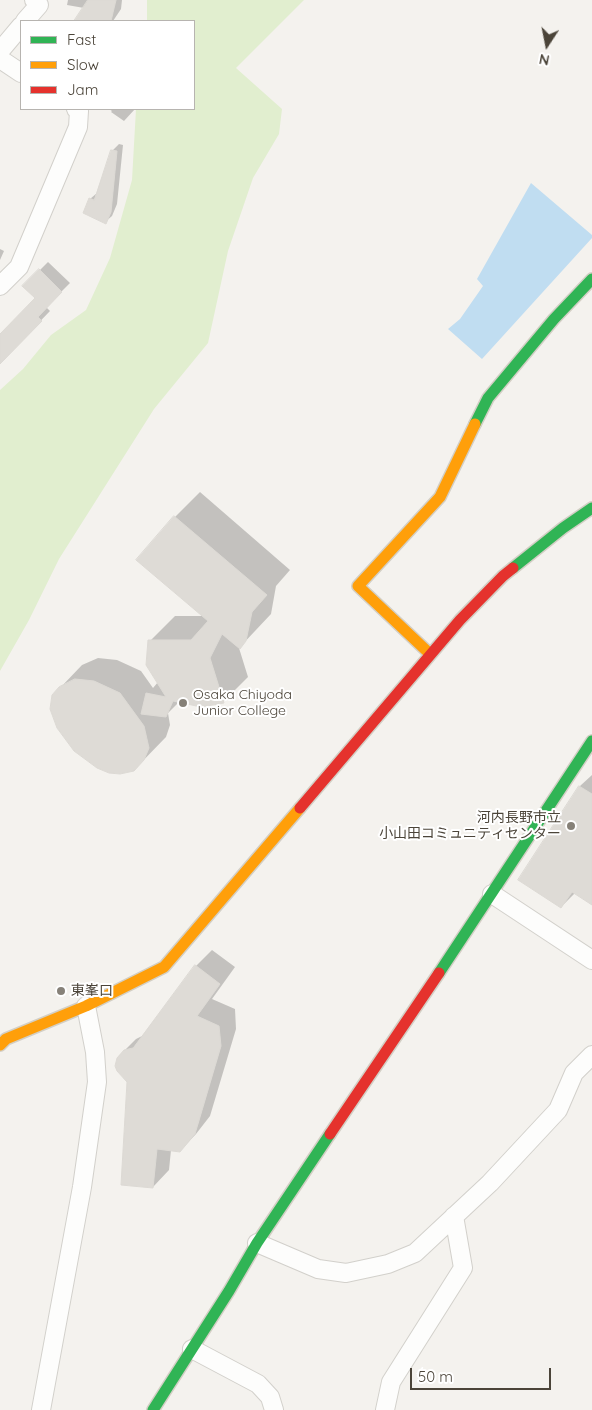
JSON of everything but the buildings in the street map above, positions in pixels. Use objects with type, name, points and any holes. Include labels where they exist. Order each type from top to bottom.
[{"type":"street","points":[[26,20],[39,5],[34,0]]},
{"type":"street","points":[[0,51],[20,27]]},
{"type":"street","points":[[0,59],[20,72]]},
{"type":"street","points":[[0,286],[19,267],[78,127],[78,110]]},
{"type":"street","points":[[430,654],[358,586],[440,497],[488,398],[554,320],[592,279]]},
{"type":"street","points":[[0,1045],[6,1039],[86,1006],[164,967],[460,620],[503,576],[562,528],[592,508]]},
{"type":"street","points":[[153,1410],[230,1291],[257,1243],[492,894],[592,741]]},
{"type":"street","points":[[492,894],[592,960]]},
{"type":"street","points":[[41,1410],[82,1187],[98,1082],[95,1052],[86,1006]]},
{"type":"street","points":[[257,1243],[318,1269],[346,1273],[388,1264],[415,1253],[490,1183],[558,1110],[574,1073],[592,1054]]},
{"type":"street","points":[[386,1410],[391,1382],[463,1268],[454,1216]]},
{"type":"street","points":[[192,1349],[258,1384],[270,1397],[274,1410]]},
{"type":"green space","points":[[147,0],[304,0],[236,68],[282,109],[279,134],[253,178],[228,251],[208,343],[154,409],[59,559],[29,620],[0,671],[0,390],[23,369],[51,335],[86,310],[110,258],[132,180],[136,110],[195,110],[195,20],[147,20]]},
{"type":"water","points":[[531,183],[592,235],[592,238],[482,359],[448,329],[460,319],[483,286],[477,279]]},
{"type":"traffic: fast","points":[[475,424],[488,398],[554,319],[592,279]]},
{"type":"traffic: fast","points":[[513,568],[563,528],[592,508]]},
{"type":"traffic: fast","points":[[439,973],[592,741]]},
{"type":"traffic: fast","points":[[153,1410],[229,1291],[257,1243],[330,1134]]},
{"type":"traffic: slow","points":[[430,654],[358,586],[440,497],[475,424]]},
{"type":"traffic: slow","points":[[0,1045],[6,1039],[86,1006],[164,967],[300,808]]},
{"type":"traffic: jam","points":[[300,808],[460,620],[513,568]]},
{"type":"traffic: jam","points":[[330,1134],[439,973]]},
{"type":"place","name":"Osaka Chiyoda Junior College","points":[[183,703]]},
{"type":"place","name":"河内長野市立 小山田コミュニティセンター","points":[[571,826]]},
{"type":"place","name":"東峯口","points":[[61,991]]}]
